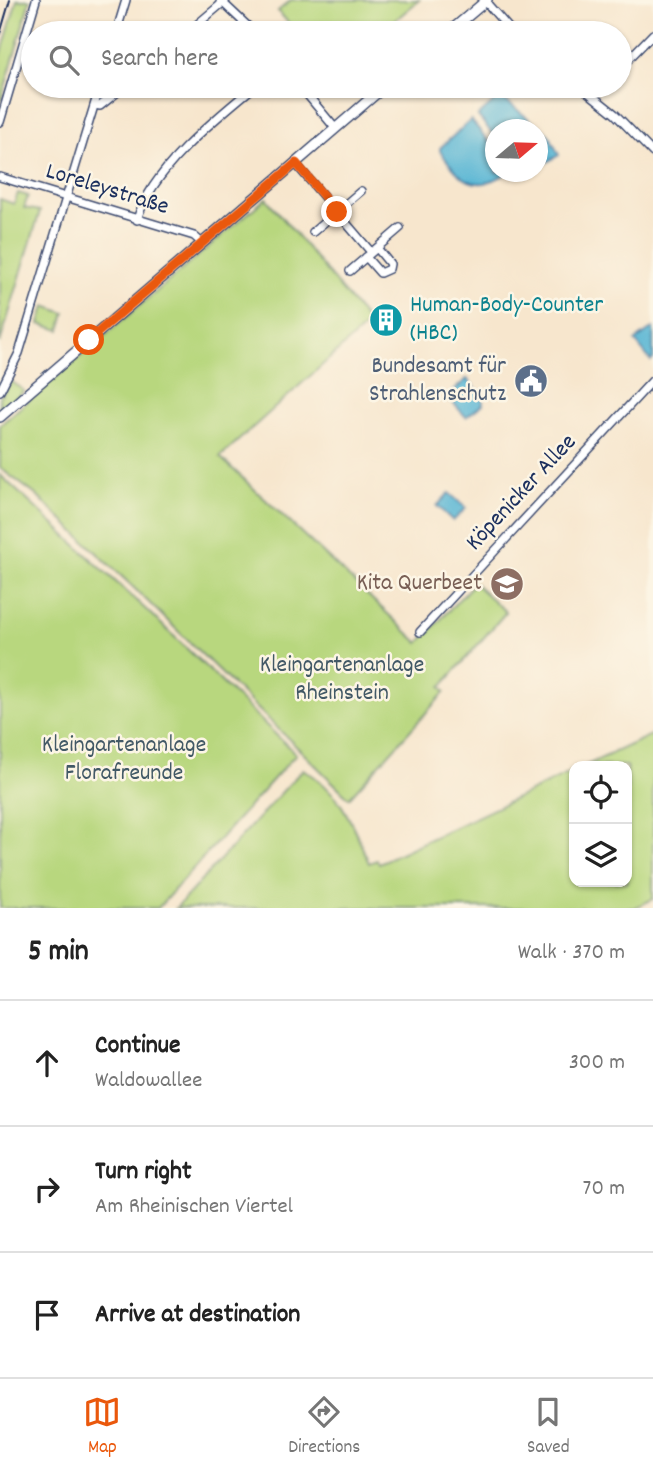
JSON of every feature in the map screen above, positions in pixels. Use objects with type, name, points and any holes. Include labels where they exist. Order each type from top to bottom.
[{"type":"street","points":[[30,21],[36,0]]},
{"type":"street","points":[[120,21],[126,0]]},
{"type":"street","points":[[200,21],[223,1],[243,21]]},
{"type":"street","points":[[462,21],[485,1],[502,21]]},
{"type":"street","points":[[632,56],[653,34]]},
{"type":"street","points":[[0,122],[21,51]]},
{"type":"street","points":[[0,391],[19,353],[97,98]]},
{"type":"street","points":[[95,105],[100,106],[110,98]]},
{"type":"street","points":[[137,220],[155,185],[177,159],[204,129],[241,98]]},
{"type":"street","points":[[310,98],[335,128]]},
{"type":"street","points":[[0,418],[371,98]]},
{"type":"street","points":[[597,98],[624,121],[653,153]]},
{"type":"street","points":[[296,163],[371,252]]},
{"type":"street","name":"Loreleystraße","points":[[0,177],[194,236],[202,243]]},
{"type":"street","points":[[313,232],[361,191]]},
{"type":"street","points":[[349,271],[400,228]]},
{"type":"street","name":"Köpenicker Allee","points":[[420,632],[653,380]]},
{"type":"green space","points":[[17,0],[30,0],[24,21],[21,21],[21,32],[0,105],[0,59]]},
{"type":"green space","points":[[291,0],[419,0],[394,21],[287,21],[278,11]]},
{"type":"green space","points":[[18,193],[28,196],[24,208],[40,211],[0,343],[0,199],[14,204]]},
{"type":"green space","name":"Kleingartenanlage Rheinstein","points":[[266,198],[369,323],[220,457],[419,643],[474,583],[506,612],[441,687],[445,692],[349,798],[36,495],[0,468],[0,425]]},
{"type":"green space","points":[[45,306],[65,313],[60,330],[40,324]]},
{"type":"green space","points":[[11,381],[24,391],[0,413],[0,397]]},
{"type":"green space","name":"Kleingartenanlage Florafreunde","points":[[0,475],[155,618],[296,754],[158,908],[0,908]]},
{"type":"green space","points":[[653,734],[653,899],[634,908],[176,908],[303,769],[328,788],[345,810],[369,863],[377,860],[379,863],[569,773],[569,887],[632,887],[632,761],[596,761]]},
{"type":"water","points":[[498,98],[503,98],[529,119],[485,119],[485,125],[478,116]]},
{"type":"water","points":[[471,120],[485,137],[485,182],[488,182],[477,183],[469,181],[454,169],[440,148]]},
{"type":"water","points":[[548,134],[549,135],[559,155],[548,161]]},
{"type":"water","points":[[653,328],[653,359],[651,361],[635,341]]},
{"type":"water","points":[[467,379],[482,395],[483,404],[466,417],[447,396]]},
{"type":"water","points":[[449,493],[466,508],[453,521],[437,506]]},
{"type":"tram line","points":[[0,34],[10,0]]},
{"type":"place","name":"Human-Body-Counter (HBC)","points":[[386,320]]},
{"type":"place","name":"Bundesamt für Strahlenschutz","points":[[531,381]]},
{"type":"place","name":"Kita Querbeet","points":[[507,584]]},
{"type":"route","points":[[89,340],[296,163],[337,212]]}]
